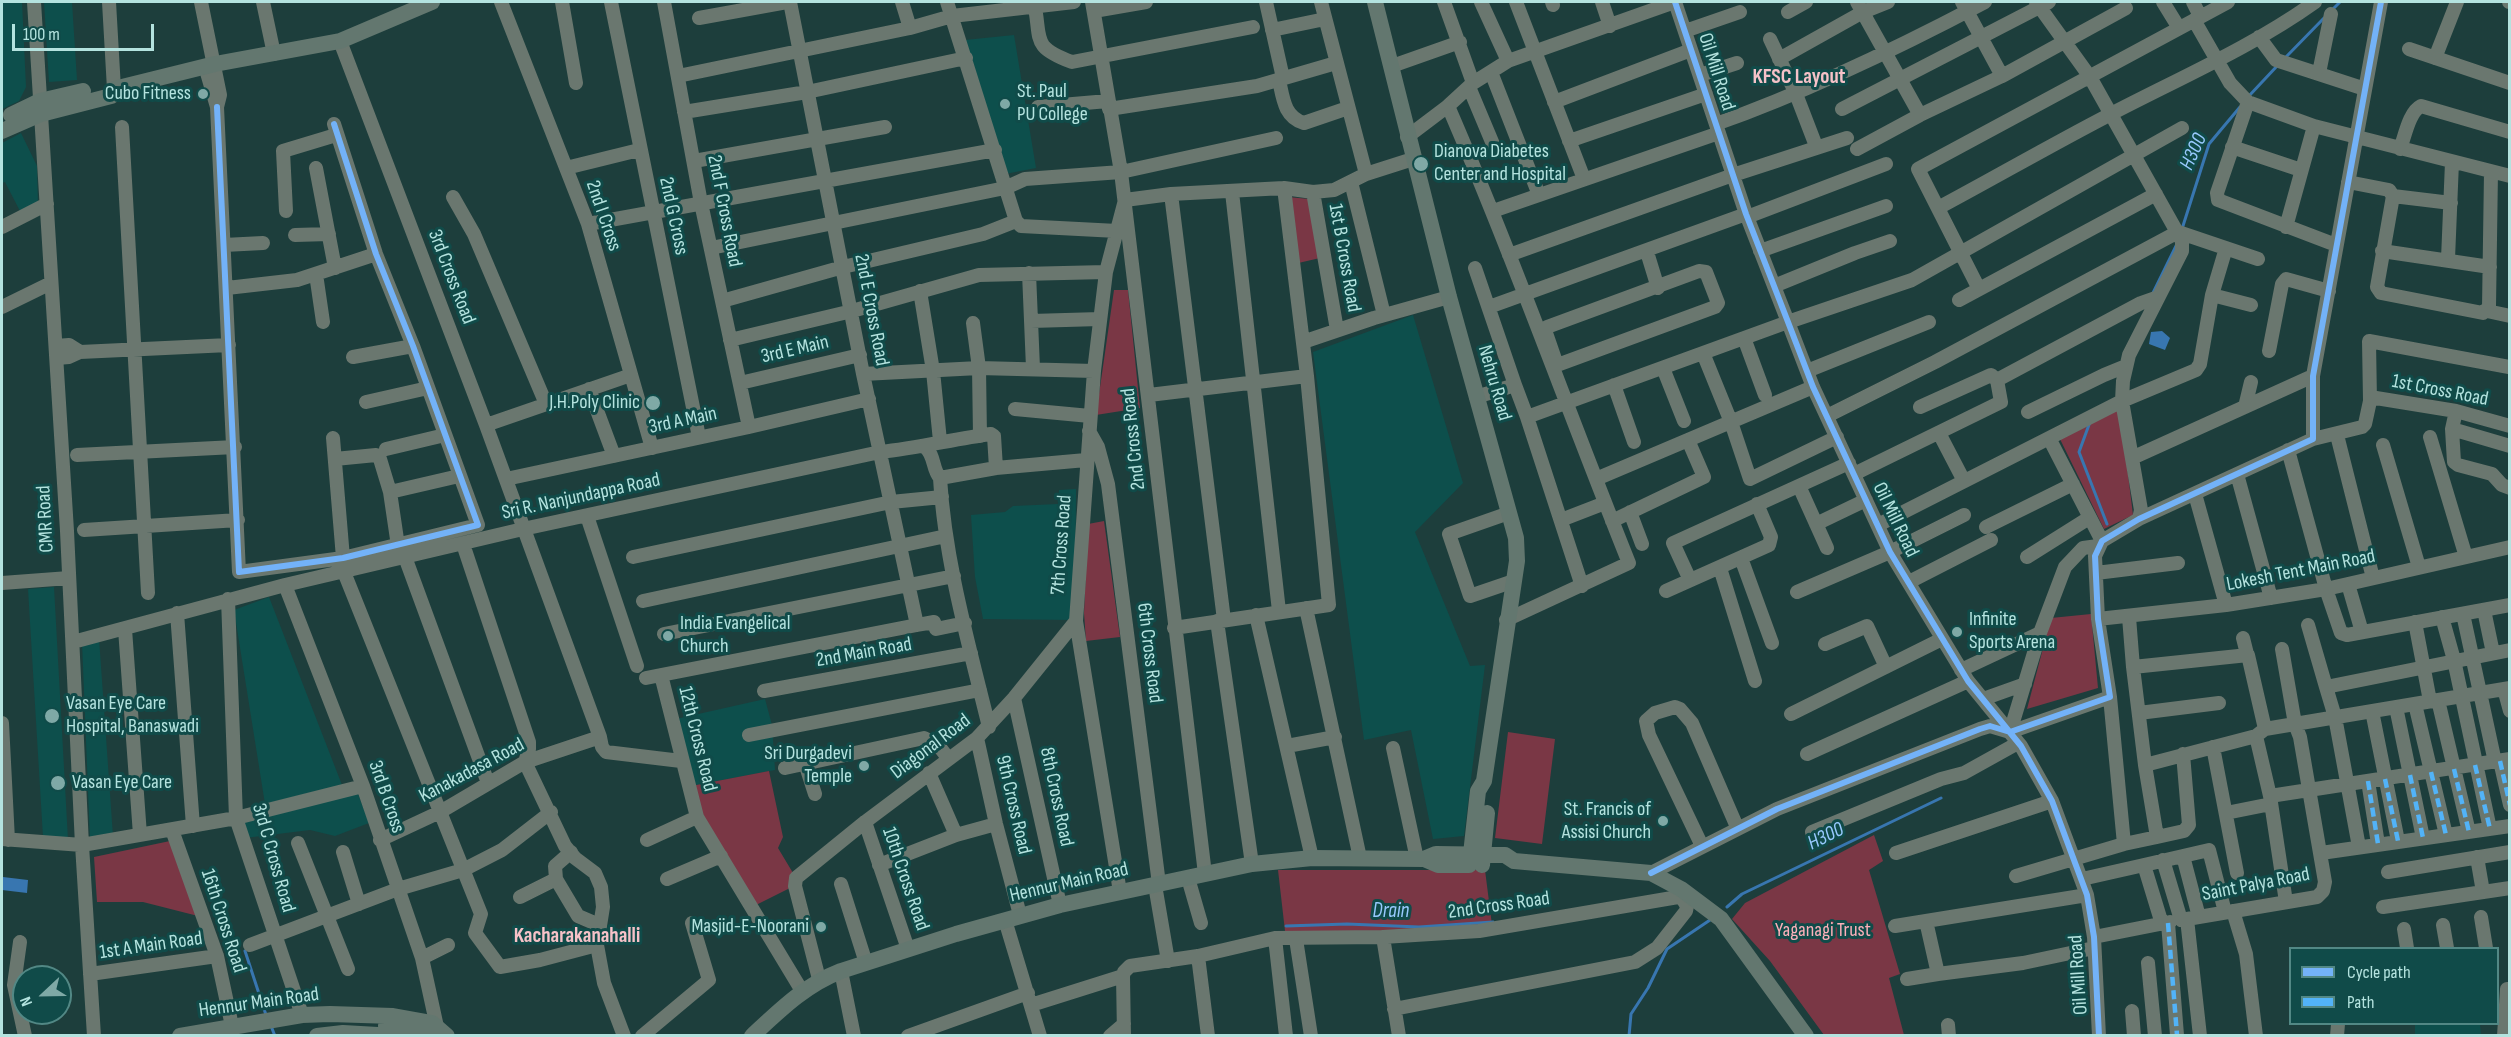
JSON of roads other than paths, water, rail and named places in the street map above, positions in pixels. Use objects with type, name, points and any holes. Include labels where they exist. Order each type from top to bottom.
[{"type":"main road","points":[[2,119],[40,108],[111,96],[114,89],[210,65],[340,41],[432,2]]},
{"type":"main road","name":"Nehru Road","points":[[1376,2],[1407,137],[1509,513],[1517,551],[1484,781],[1490,790],[1476,860]]},
{"type":"main road","points":[[2,131],[40,108]]},
{"type":"main road","name":"Hennur Main Road","points":[[752,1035],[802,991],[819,979],[841,970],[1060,905],[1252,864],[1311,858],[1420,859],[1438,865],[1476,860],[1506,865],[1514,861],[1651,873],[1721,919],[1806,1035]]},
{"type":"main road","name":"Hennur Main Road","points":[[180,1035],[238,1031],[302,1015],[330,1014],[393,1016],[432,1023],[437,1032]]},
{"type":"main road","points":[[238,1031],[274,1023],[351,1023],[437,1032]]},
{"type":"main road","points":[[318,1035],[344,1033],[395,1035]]},
{"type":"street","name":"CMR Road","points":[[34,2],[73,642],[81,845],[94,1035]]},
{"type":"street","points":[[109,2],[114,89]]},
{"type":"street","points":[[201,2],[217,107],[235,447],[239,572],[343,565]]},
{"type":"street","points":[[264,2],[274,54]]},
{"type":"street","name":"2nd I Cross","points":[[501,2],[588,224],[652,448]]},
{"type":"street","points":[[562,2],[576,83]]},
{"type":"street","name":"2nd G Cross","points":[[611,2],[639,150],[699,437]]},
{"type":"street","name":"2nd F Cross Road","points":[[664,2],[701,203],[749,427]]},
{"type":"street","points":[[699,18],[788,2]]},
{"type":"street","name":"2nd E Cross Road","points":[[788,2],[863,374],[917,625]]},
{"type":"street","points":[[902,2],[910,28]]},
{"type":"street","points":[[947,2],[1016,221],[1022,226],[1117,231]]},
{"type":"street","points":[[678,76],[910,28],[992,7],[1074,2]]},
{"type":"street","points":[[1093,6],[1142,2]]},
{"type":"street","points":[[1266,2],[1288,113],[1296,121],[1304,123],[1348,108]]},
{"type":"street","points":[[1321,2],[1366,174]]},
{"type":"street","points":[[1444,2],[1460,42],[1471,85],[1495,149]]},
{"type":"street","points":[[1481,2],[1508,62]]},
{"type":"street","points":[[1516,2],[1584,179]]},
{"type":"street","points":[[1602,2],[1610,26]]},
{"type":"street","points":[[1407,137],[1471,85],[1508,62],[1675,2]]},
{"type":"street","name":"Oil Mill Road","points":[[1675,2],[1760,251],[1807,371],[1890,552],[1965,675],[2014,737],[2052,801],[2087,895],[2094,943],[2099,1035]]},
{"type":"street","points":[[1788,12],[1806,2]]},
{"type":"street","points":[[1779,59],[1860,7],[1888,2]]},
{"type":"street","points":[[1493,211],[1717,128],[1796,94],[1885,51],[1965,6],[1985,2]]},
{"type":"street","points":[[2163,2],[2179,28]]},
{"type":"street","points":[[2193,2],[2197,18],[2217,61],[2230,83],[2246,100],[2314,126],[2510,176]]},
{"type":"street","points":[[1938,208],[2110,114],[2217,61],[2315,2]]},
{"type":"street","points":[[2313,439],[2313,376],[2381,2]]},
{"type":"street","points":[[2435,58],[2457,2]]},
{"type":"street","points":[[1842,109],[1980,38],[2042,3],[2090,77],[2180,234],[2182,251],[2151,300],[2129,355],[2122,381],[2122,401],[2141,510],[2139,519]]},
{"type":"street","points":[[1979,289],[1918,169],[2222,3]]},
{"type":"street","points":[[1034,4],[1040,42],[1049,54],[1072,62],[1253,27]]},
{"type":"street","name":"2nd Cross Road","points":[[1093,6],[1125,200],[1205,874]]},
{"type":"street","points":[[1965,6],[2002,76]]},
{"type":"street","points":[[1860,7],[1920,115]]},
{"type":"street","points":[[1857,149],[1920,115],[2002,76],[2126,8]]},
{"type":"street","points":[[1685,31],[1740,12]]},
{"type":"street","points":[[2319,73],[2331,14]]},
{"type":"street","points":[[1272,30],[1325,19]]},
{"type":"street","points":[[2259,37],[2276,60],[2365,89]]},
{"type":"street","points":[[1770,39],[1796,94],[1816,146]]},
{"type":"street","name":"3rd Cross Road","points":[[340,41],[486,425],[600,737]]},
{"type":"street","points":[[1392,66],[1460,42]]},
{"type":"street","points":[[2409,49],[2510,82]]},
{"type":"street","points":[[1554,102],[1691,50]]},
{"type":"street","points":[[684,112],[807,92],[966,58]]},
{"type":"street","points":[[1038,106],[1109,105],[1257,86],[1336,63]]},
{"type":"street","points":[[1700,75],[1737,63]]},
{"type":"street","points":[[1491,72],[1539,195]]},
{"type":"street","points":[[1569,141],[1706,94]]},
{"type":"street","points":[[2246,100],[2217,193],[2218,200],[2336,245]]},
{"type":"street","points":[[1448,106],[1493,211],[1565,403],[1629,562],[1506,620]]},
{"type":"street","points":[[2400,148],[2413,115],[2421,106],[2510,132]]},
{"type":"street","points":[[2286,227],[2314,126]]},
{"type":"street","points":[[122,127],[148,593]]},
{"type":"street","points":[[693,161],[885,127]]},
{"type":"street","points":[[1527,417],[1788,322],[1912,280],[2182,128]]},
{"type":"street","points":[[286,211],[283,151],[335,130],[376,254],[413,346],[478,525],[402,551]]},
{"type":"street","points":[[711,248],[834,225],[1005,188],[1025,179],[1121,172],[1276,138]]},
{"type":"street","points":[[1509,255],[1816,146],[1847,138]]},
{"type":"street","points":[[2232,147],[2301,170]]},
{"type":"street","points":[[566,168],[639,150]]},
{"type":"street","points":[[588,224],[995,150]]},
{"type":"street","points":[[1125,200],[1171,194],[1284,188],[1313,192],[1334,190],[1366,174],[1413,159]]},
{"type":"street","points":[[2448,260],[2452,162]]},
{"type":"street","points":[[1489,307],[1747,216],[1886,164]]},
{"type":"street","points":[[316,168],[335,268]]},
{"type":"street","points":[[2487,311],[2491,172]]},
{"type":"street","points":[[1352,182],[1384,315]]},
{"type":"street","points":[[2348,182],[2389,190],[2392,196],[2377,287],[2381,293],[2478,313],[2487,311],[2510,316]]},
{"type":"street","points":[[1174,628],[1329,605],[1307,376],[1284,188]]},
{"type":"street","points":[[1232,192],[1279,611]]},
{"type":"street","name":"1st B Cross Road","points":[[1313,192],[1337,330]]},
{"type":"street","points":[[1171,194],[1196,389],[1220,621],[1252,864]]},
{"type":"street","points":[[1959,300],[2156,194]]},
{"type":"street","points":[[2392,196],[2451,203]]},
{"type":"street","points":[[453,197],[474,234],[546,404]]},
{"type":"street","name":"7th Cross Road","points":[[1120,892],[1076,621],[1086,460],[1100,319],[1106,272],[1125,200]]},
{"type":"street","points":[[2,227],[47,204]]},
{"type":"street","points":[[1760,251],[1887,206]]},
{"type":"street","points":[[722,300],[843,267],[983,234],[1016,221]]},
{"type":"street","points":[[295,235],[329,234]]},
{"type":"street","points":[[1827,416],[2180,234],[2258,260]]},
{"type":"street","points":[[1774,286],[1855,253],[1890,242]]},
{"type":"street","points":[[224,245],[263,243]]},
{"type":"street","points":[[1878,525],[2122,401],[2196,370],[2200,364],[2212,295],[2226,248]]},
{"type":"street","points":[[2382,251],[2490,267]]},
{"type":"street","points":[[1647,252],[1658,288]]},
{"type":"street","points":[[226,288],[297,280],[376,254]]},
{"type":"street","points":[[1475,268],[1582,586]]},
{"type":"street","points":[[1704,271],[1718,303],[1715,307],[1560,364],[1556,363],[1545,330],[1547,327],[1658,288],[1704,271]]},
{"type":"street","points":[[730,340],[852,311],[979,275],[1106,272]]},
{"type":"street","points":[[1029,273],[1033,368]]},
{"type":"street","points":[[316,274],[323,322]]},
{"type":"street","points":[[2269,351],[2282,284],[2286,279],[2329,291]]},
{"type":"street","points":[[2,307],[51,282]]},
{"type":"street","points":[[920,291],[933,371],[940,441]]},
{"type":"street","points":[[2212,295],[2251,305]]},
{"type":"street","points":[[1303,342],[1384,315],[1449,297]]},
{"type":"street","points":[[1997,380],[2151,300]]},
{"type":"street","points":[[1031,321],[1100,319]]},
{"type":"street","points":[[1807,371],[1929,322]]},
{"type":"street","points":[[973,323],[979,368],[980,435]]},
{"type":"street","points":[[1744,338],[1765,395]]},
{"type":"street","points":[[2370,401],[2369,341],[2509,367]]},
{"type":"street","points":[[56,352],[69,357],[80,352],[230,345]]},
{"type":"street","points":[[353,357],[413,346]]},
{"type":"street","points":[[1703,353],[1731,422],[1750,479],[1837,437]]},
{"type":"street","name":"3rd E Main","points":[[740,383],[860,355]]},
{"type":"street","points":[[2028,412],[2126,366]]},
{"type":"street","points":[[863,374],[979,368],[1094,371]]},
{"type":"street","points":[[1663,368],[1684,421]]},
{"type":"street","points":[[486,425],[631,375]]},
{"type":"street","points":[[1690,580],[1673,543],[1799,486],[1852,469],[1939,433],[2001,402],[1997,380],[1991,375],[1978,379],[1920,407]]},
{"type":"street","points":[[1149,395],[1307,376]]},
{"type":"street","points":[[2132,458],[2313,376]]},
{"type":"street","points":[[2245,407],[2251,382]]},
{"type":"street","points":[[1476,397],[1515,385]]},
{"type":"street","points":[[1614,385],[1634,442]]},
{"type":"street","points":[[1596,479],[1814,387]]},
{"type":"street","points":[[366,402],[428,388]]},
{"type":"street","points":[[589,389],[614,456]]},
{"type":"street","name":"1st Cross Road","points":[[2014,737],[2025,684],[2040,633],[2065,567],[2083,548],[2100,544],[2139,519],[2313,439],[2337,435],[2365,424],[2370,401],[2376,398],[2456,411],[2510,426]]},
{"type":"street","name":"3rd A Main","points":[[506,479],[869,399]]},
{"type":"street","points":[[1015,409],[1090,416]]},
{"type":"street","points":[[2456,411],[2452,429],[2454,462],[2492,474],[2502,485],[2510,488]]},
{"type":"street","points":[[2452,429],[2510,446]]},
{"type":"street","name":"6th Cross Road","points":[[1089,431],[1098,447],[1108,484],[1168,962]]},
{"type":"street","points":[[1939,433],[1964,480]]},
{"type":"street","name":"Sri R. Nanjundappa Road","points":[[73,642],[285,585],[343,565],[402,551],[463,544],[880,452],[925,447],[940,441],[991,434],[994,436],[996,468]]},
{"type":"street","points":[[386,449],[445,435]]},
{"type":"street","points":[[2337,435],[2373,578]]},
{"type":"street","points":[[2430,437],[2466,557]]},
{"type":"street","points":[[333,438],[343,565],[480,914],[475,933],[500,968],[597,945]]},
{"type":"street","points":[[2049,438],[2100,544],[2096,552],[2098,619],[2110,697],[2124,844]]},
{"type":"street","points":[[1612,521],[1704,477],[1688,440]]},
{"type":"street","points":[[2383,445],[2419,567]]},
{"type":"street","points":[[77,455],[140,450],[235,447]]},
{"type":"street","points":[[925,447],[931,453],[936,474],[940,478],[946,536],[989,727]]},
{"type":"street","points":[[2288,450],[2338,631],[2347,635],[2510,605]]},
{"type":"street","points":[[335,459],[376,455],[380,459],[390,492],[402,551],[488,783]]},
{"type":"street","points":[[940,478],[996,468],[1086,460]]},
{"type":"street","points":[[2237,474],[2271,598]]},
{"type":"street","points":[[390,492],[459,476]]},
{"type":"street","points":[[1909,582],[2073,484]]},
{"type":"street","points":[[1799,486],[1827,548]]},
{"type":"street","points":[[2195,494],[2226,605]]},
{"type":"street","points":[[633,557],[891,502],[942,497]]},
{"type":"street","points":[[1816,524],[1866,500]]},
{"type":"street","points":[[1561,520],[1605,503]]},
{"type":"street","points":[[1666,591],[1771,543],[1771,537],[1757,504]]},
{"type":"street","points":[[1630,512],[1642,544]]},
{"type":"street","points":[[1509,513],[1449,534],[1470,596],[1514,580]]},
{"type":"street","points":[[1797,592],[1890,552],[1964,515]]},
{"type":"street","points":[[587,516],[637,666]]},
{"type":"street","points":[[2027,557],[2089,518]]},
{"type":"street","points":[[84,530],[238,520]]},
{"type":"street","points":[[643,601],[899,544],[946,536]]},
{"type":"street","points":[[463,544],[529,742],[525,762],[551,812],[556,830],[571,852],[596,873],[601,887],[604,897],[597,945],[604,983],[624,1035]]},
{"type":"street","name":"Lokesh Tent Main Road","points":[[2098,619],[2226,605],[2326,589],[2510,547]]},
{"type":"street","points":[[1741,558],[1772,643]]},
{"type":"street","points":[[2096,573],[2178,563]]},
{"type":"street","points":[[1720,568],[1755,681]]},
{"type":"street","points":[[664,634],[954,576]]},
{"type":"street","points":[[2,583],[69,578]]},
{"type":"street","points":[[2348,584],[2362,632]]},
{"type":"street","name":"3rd B Cross","points":[[285,585],[363,786],[422,958],[437,1032]]},
{"type":"street","name":"3rd C Cross Road","points":[[228,599],[236,818],[302,1015]]},
{"type":"street","points":[[1306,608],[1360,858]]},
{"type":"street","points":[[2484,610],[2493,653]]},
{"type":"street","points":[[177,613],[193,826]]},
{"type":"street","points":[[2463,614],[2480,693],[2501,761],[2510,805]]},
{"type":"street","points":[[1256,615],[1311,858]]},
{"type":"street","points":[[2129,617],[2145,765],[2157,837]]},
{"type":"street","points":[[2442,617],[2454,660],[2490,829]]},
{"type":"street","name":"Diagonal Road","points":[[819,979],[795,886],[796,878],[989,727],[1076,621]]},
{"type":"street","name":"12th Cross Road","points":[[802,991],[697,817],[661,675],[934,622],[936,629],[965,623]]},
{"type":"street","points":[[2415,622],[2422,667],[2454,769],[2469,832]]},
{"type":"street","points":[[2308,625],[2335,717],[2359,847]]},
{"type":"street","points":[[1825,644],[1867,626],[1886,667]]},
{"type":"street","points":[[125,629],[140,835]]},
{"type":"street","points":[[1807,754],[1965,675],[2040,633]]},
{"type":"street","points":[[2243,638],[2261,733],[2286,902]]},
{"type":"street","points":[[1791,714],[1942,639]]},
{"type":"street","points":[[2282,649],[2321,853],[2510,826]]},
{"type":"street","points":[[2326,687],[2510,650]]},
{"type":"street","name":"2nd Main Road","points":[[764,691],[971,653]]},
{"type":"street","points":[[2133,667],[2247,654]]},
{"type":"street","points":[[646,678],[661,675]]},
{"type":"street","points":[[1983,699],[2025,684]]},
{"type":"street","points":[[2145,765],[2295,724],[2507,689],[2510,711]]},
{"type":"street","points":[[749,735],[980,690]]},
{"type":"street","points":[[1812,832],[1941,778],[1964,773],[2014,737],[2110,697]]},
{"type":"street","name":"8th Cross Road","points":[[1014,698],[1060,905]]},
{"type":"street","points":[[2139,713],[2219,703]]},
{"type":"street","points":[[2415,704],[2446,835]]},
{"type":"street","points":[[1702,846],[1649,735],[1646,722],[1655,713],[1675,707],[1680,709],[1692,723],[1737,827]]},
{"type":"street","points":[[2396,707],[2423,838]]},
{"type":"street","points":[[2372,711],[2398,841]]},
{"type":"street","points":[[2,723],[5,839],[81,845],[236,818],[363,786]]},
{"type":"street","points":[[1651,873],[1737,827],[1777,809],[1980,729],[1990,726],[2014,737]]},
{"type":"street","points":[[600,737],[606,752],[681,761]]},
{"type":"street","name":"Kanakadasa Road","points":[[380,840],[440,812],[525,762],[600,737]]},
{"type":"street","points":[[1287,746],[1335,737]]},
{"type":"street","points":[[785,768],[924,738],[938,745],[948,758]]},
{"type":"street","name":"9th Cross Road","points":[[977,738],[1013,918]]},
{"type":"street","points":[[2213,747],[2237,873]]},
{"type":"street","points":[[1393,748],[1420,859]]},
{"type":"street","points":[[2016,876],[2124,844],[2184,831],[2189,825],[2183,754]]},
{"type":"street","points":[[2226,813],[2309,791],[2501,761]]},
{"type":"street","points":[[805,763],[815,794]]},
{"type":"street","points":[[929,773],[956,835]]},
{"type":"street","points":[[2368,781],[2378,844]]},
{"type":"street","points":[[1896,853],[2052,801]]},
{"type":"street","points":[[250,945],[398,889],[463,870],[502,850],[551,812]]},
{"type":"street","points":[[647,840],[697,817]]},
{"type":"street","name":"10th Cross Road","points":[[865,822],[908,949]]},
{"type":"street","points":[[879,865],[956,835],[996,824]]},
{"type":"street","name":"16th Cross Road","points":[[172,830],[217,956],[238,1031]]},
{"type":"street","points":[[298,843],[348,969]]},
{"type":"street","points":[[2082,879],[2209,850],[2229,912],[2246,954],[2256,1035]]},
{"type":"street","points":[[343,852],[359,904]]},
{"type":"street","points":[[571,852],[555,866],[556,879],[578,916],[599,925]]},
{"type":"street","points":[[2388,872],[2510,852]]},
{"type":"street","name":"Saint Palya Road","points":[[1907,979],[2023,963],[2179,920],[2317,897],[2323,891],[2325,882],[2321,853]]},
{"type":"street","points":[[668,879],[722,856]]},
{"type":"street","points":[[2183,856],[2176,1035],[2200,1034]]},
{"type":"street","points":[[2477,857],[2483,892]]},
{"type":"street","points":[[2163,860],[2179,920]]},
{"type":"street","points":[[2144,865],[2179,920]]},
{"type":"street","points":[[1188,878],[1201,923]]},
{"type":"street","points":[[520,897],[556,879]]},
{"type":"street","points":[[841,884],[866,963]]},
{"type":"street","points":[[2383,907],[2510,888]]},
{"type":"street","points":[[1394,1009],[1635,962],[1657,948],[1686,911],[1687,906],[1683,895]]},
{"type":"street","name":"2nd Cross Road","points":[[908,1035],[1029,999],[1124,976],[1126,969],[1131,966],[1168,962],[1275,938],[1383,937],[1479,931],[1683,895]]},
{"type":"street","points":[[1895,926],[2087,895]]},
{"type":"street","points":[[2481,917],[2486,947]]},
{"type":"street","points":[[1013,918],[1029,999],[1040,1035]]},
{"type":"street","name":"Saint Palya Road","points":[[2179,920],[2200,1034]]},
{"type":"street","points":[[1926,921],[1938,975]]},
{"type":"street","points":[[642,1035],[709,980],[692,923]]},
{"type":"street","points":[[2443,925],[2447,947]]},
{"type":"street","points":[[2404,929],[2408,947]]},
{"type":"street","points":[[1383,937],[1399,1035]]},
{"type":"street","points":[[1275,938],[1286,1035]]},
{"type":"street","points":[[1296,939],[1311,1035]]},
{"type":"street","points":[[20,942],[14,985],[25,1035]]},
{"type":"street","points":[[422,958],[448,945]]},
{"type":"street","name":"1st A Main Road","points":[[90,974],[217,956]]},
{"type":"street","points":[[1198,956],[1208,1035]]},
{"type":"street","points":[[2148,963],[2155,1035]]},
{"type":"street","points":[[841,970],[854,1035]]},
{"type":"street","points":[[1110,1035],[1124,1030],[1124,976]]},
{"type":"street","points":[[2504,1035],[2505,990]]},
{"type":"street","points":[[2132,1011],[2134,1035]]},
{"type":"water","points":[[2162,331],[2170,338],[2165,350],[2149,344],[2151,332]]},
{"type":"water","points":[[3,877],[28,880],[27,893],[2,890]]},
{"type":"waterway","name":"H300","points":[[2331,11],[2340,2]]},
{"type":"waterway","name":"H300","points":[[2285,58],[2324,18]]},
{"type":"waterway","name":"H300","points":[[2248,97],[2278,65]]},
{"type":"waterway","name":"H300","points":[[2182,229],[2209,144],[2240,107]]},
{"type":"waterway","name":"H300","points":[[2152,295],[2177,244]]},
{"type":"waterway","name":"H300","points":[[2090,422],[2079,452],[2107,524]]},
{"type":"waterway","name":"H300","points":[[1727,907],[1742,894],[1941,798]]},
{"type":"waterway","name":"H300","points":[[1629,1036],[1631,1014],[1648,988],[1667,949],[1713,918]]},
{"type":"waterway","name":"Drain","points":[[1286,926],[1347,924],[1419,927],[1493,922]]},
{"type":"waterway","points":[[245,951],[266,1015]]},
{"type":"waterway","points":[[271,1026],[275,1036]]},
{"type":"place","name":"Cubo Fitness","points":[[203,94]]},
{"type":"place","name":"St. Paul PU College","points":[[1005,104]]},
{"type":"place","name":"Dianova Diabetes Center and Hospital","points":[[1421,164]]},
{"type":"place","name":"J.H.Poly Clinic","points":[[653,403]]},
{"type":"place","name":"Infinite Sports Arena","points":[[1957,632]]},
{"type":"place","name":"India Evangelical Church","points":[[668,636]]},
{"type":"place","name":"Vasan Eye Care Hospital, Banaswadi","points":[[52,716]]},
{"type":"place","name":"Sri Durgadevi Temple","points":[[864,766]]},
{"type":"place","name":"Vasan Eye Care","points":[[58,783]]},
{"type":"place","name":"St. Francis of Assisi Church","points":[[1663,821]]},
{"type":"place","name":"Masjid-E-Noorani","points":[[821,927]]},
{"type":"district","name":"KFSC Layout","points":[[1799,78]]},
{"type":"district","name":"Kacharakanahalli","points":[[577,937]]},
{"type":"park label","name":"Yaganagi Trust","points":[[1823,931]]}]
